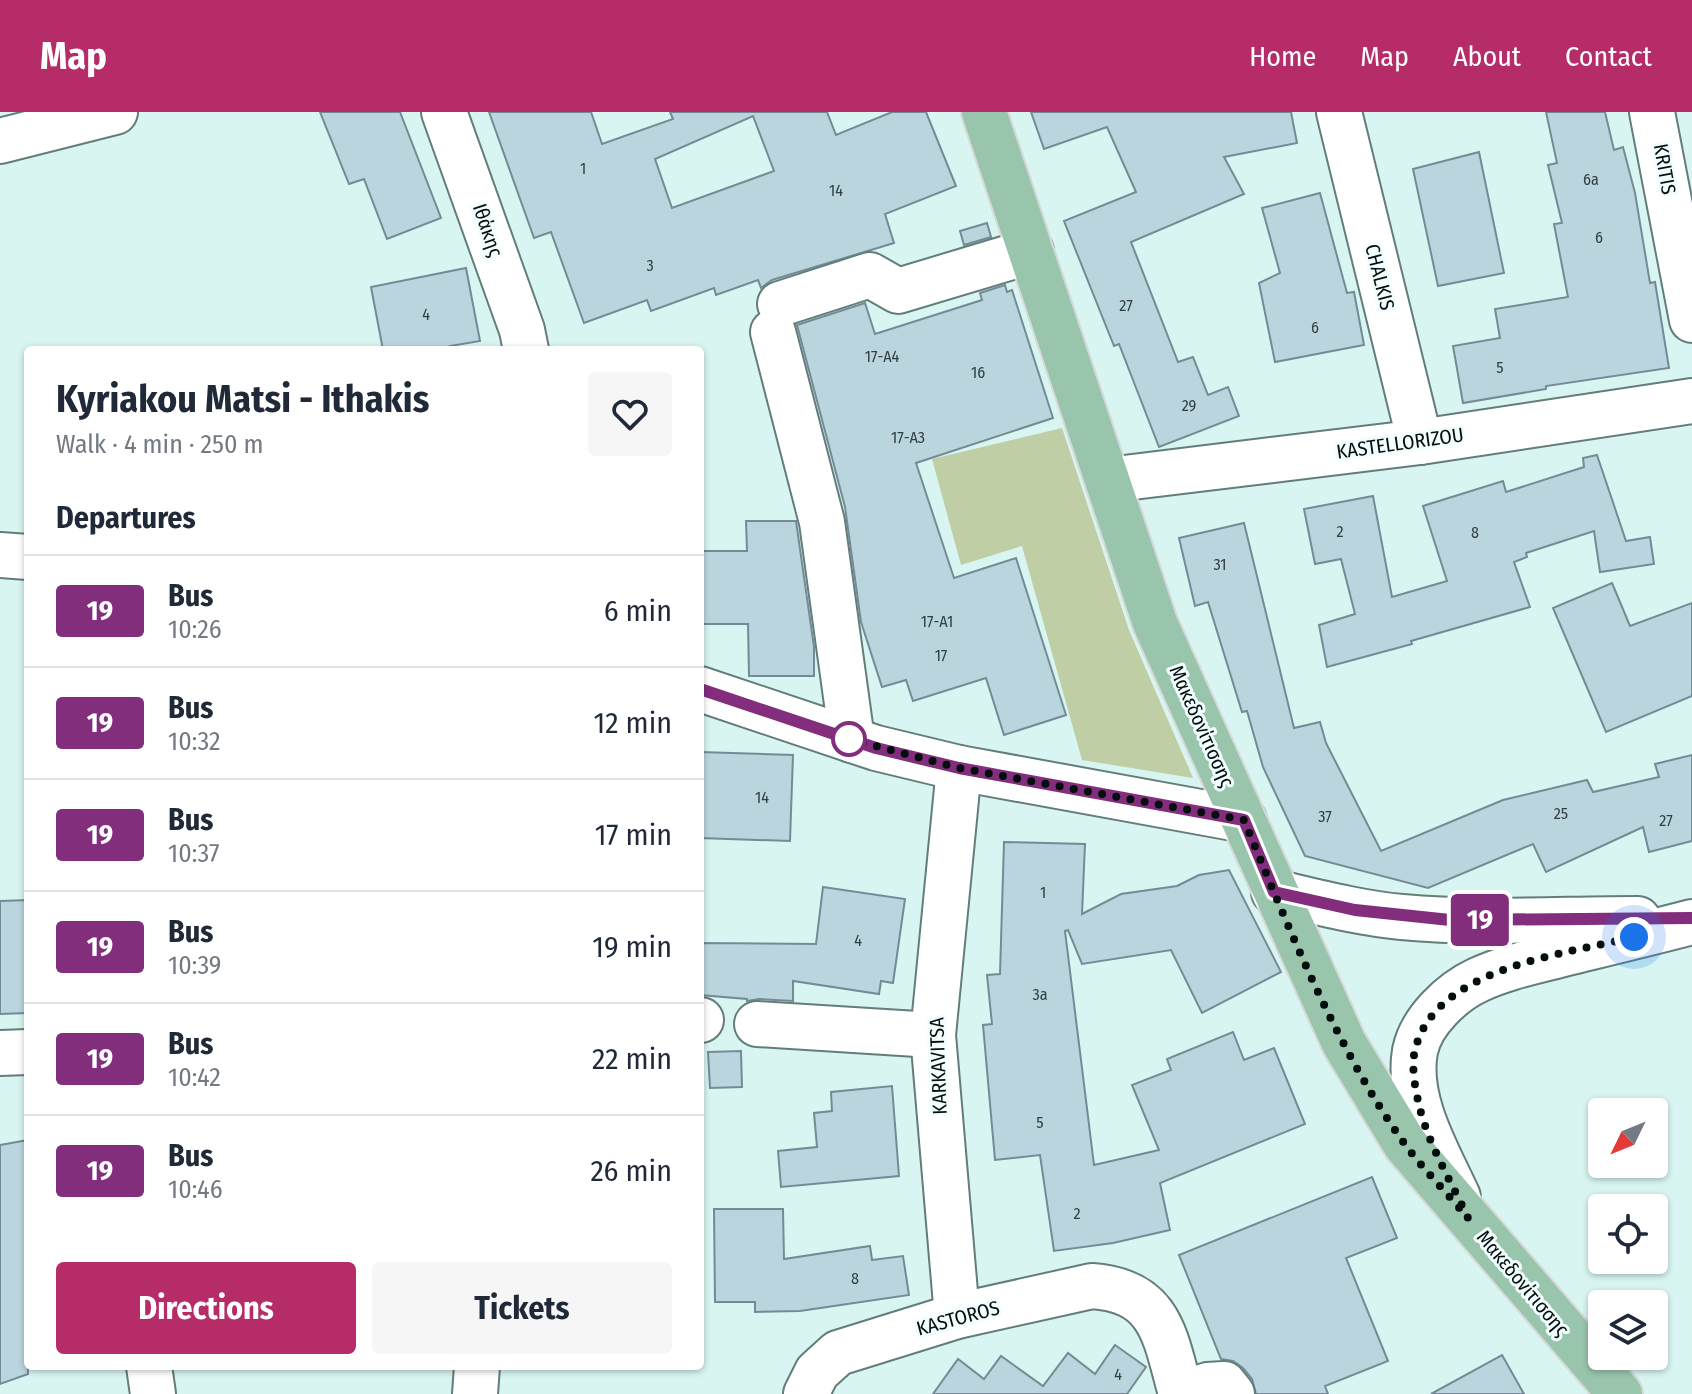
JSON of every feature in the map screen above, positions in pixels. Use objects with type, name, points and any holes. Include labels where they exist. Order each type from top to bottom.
[{"type":"main road","name":"Μακεδονίτισσης","points":[[984,112],[1155,623],[1344,1043],[1405,1144],[1620,1394]]},
{"type":"street","points":[[0,141],[115,112]]},
{"type":"street","name":"Ιθάκης","points":[[444,112],[525,346]]},
{"type":"street","name":"CHALKIS","points":[[1339,112],[1420,442]]},
{"type":"street","name":"KRITIS","points":[[1668,125],[1692,320]]},
{"type":"street","points":[[852,740],[822,522],[777,318],[870,275],[898,291],[1031,251]]},
{"type":"street","name":"KASTELLORIZOU","points":[[1108,480],[1420,442],[1692,401]]},
{"type":"street","points":[[0,555],[24,557]]},
{"type":"street","points":[[704,690],[852,740],[959,768],[1244,820]]},
{"type":"street","name":"KARKAVITSA","points":[[957,1316],[933,1035],[959,768]]},
{"type":"street","points":[[1274,892],[1355,910],[1450,920],[1692,920]]},
{"type":"street","points":[[1468,1218],[1420,1107],[1415,1050],[1427,1025],[1447,1000],[1478,980],[1518,965],[1692,920]]},
{"type":"street","points":[[757,1024],[933,1035]]},
{"type":"street","points":[[0,1053],[24,1052]]},
{"type":"street","name":"KASTOROS","points":[[806,1394],[817,1372],[838,1353],[957,1316],[1092,1286],[1111,1287],[1130,1293],[1146,1305],[1158,1320],[1180,1394]]},
{"type":"street","points":[[150,1370],[153,1394]]},
{"type":"street","points":[[475,1394],[477,1370]]},
{"type":"street","points":[[1180,1394],[1208,1385],[1224,1384],[1232,1394]]},
{"type":"green space","points":[[1062,428],[1129,630],[1193,778],[1082,760],[1022,546],[961,565],[932,459]]},
{"type":"building","points":[[320,112],[400,112],[441,218],[387,239],[364,179],[349,184]]},
{"type":"building","points":[[489,112],[591,112],[602,144],[673,119],[670,112],[827,112],[836,135],[892,112],[926,112],[956,186],[885,214],[894,243],[772,280],[761,288],[758,280],[716,295],[714,288],[651,311],[647,300],[584,323],[551,232],[534,238]],"holes":[[[753,116],[774,171],[672,208],[655,159]]]},
{"type":"building","points":[[1031,112],[1291,112],[1297,143],[1224,157],[1244,194],[1131,242],[1178,362],[1193,357],[1208,395],[1228,387],[1239,416],[1159,447],[1119,344],[1114,346],[1064,221],[1136,192],[1107,127],[1044,149]]},
{"type":"building","points":[[1546,112],[1605,112],[1614,150],[1623,147],[1635,193],[1650,283],[1655,282],[1669,368],[1546,386],[1546,389],[1463,403],[1453,346],[1500,338],[1495,309],[1568,297],[1554,224],[1562,223],[1548,165],[1557,163]]},
{"type":"building","points":[[1479,152],[1504,273],[1438,286],[1413,169]]},
{"type":"building","points":[[1320,193],[1347,293],[1354,292],[1364,345],[1275,362],[1259,283],[1280,273],[1262,208]]},
{"type":"building","points":[[987,223],[991,237],[964,245],[960,231]]},
{"type":"building","points":[[466,268],[480,341],[450,346],[382,346],[371,287]]},
{"type":"building","points":[[1005,285],[1007,292],[1012,290],[1053,418],[916,463],[954,578],[1016,558],[1066,715],[1004,735],[986,678],[913,701],[906,680],[882,687],[861,622],[845,507],[797,325],[865,303],[875,334],[982,300],[980,293]]},
{"type":"building","points":[[1597,455],[1626,541],[1650,537],[1654,564],[1600,572],[1594,531],[1526,553],[1527,557],[1514,562],[1530,607],[1327,667],[1319,625],[1355,614],[1341,559],[1315,564],[1304,509],[1373,496],[1392,597],[1447,581],[1423,506],[1503,481],[1506,492],[1584,467],[1583,458]]},
{"type":"building","points":[[746,521],[796,521],[814,647],[814,676],[749,676],[748,624],[704,624],[704,551],[747,551]]},
{"type":"building","points":[[1244,523],[1294,728],[1320,722],[1326,743],[1381,851],[1503,800],[1587,780],[1593,792],[1659,777],[1655,764],[1692,755],[1692,841],[1649,852],[1643,827],[1546,872],[1533,844],[1428,888],[1305,856],[1263,767],[1247,711],[1242,712],[1208,602],[1195,606],[1179,538]]},
{"type":"building","points":[[1612,583],[1630,626],[1692,603],[1692,696],[1606,732],[1553,608]]},
{"type":"building","points":[[704,752],[793,755],[790,841],[704,838]]},
{"type":"building","points":[[1004,842],[1085,844],[1082,914],[1121,894],[1177,886],[1199,875],[1229,870],[1281,972],[1202,1013],[1171,950],[1082,964],[1068,930],[1065,931],[1094,1165],[1159,1150],[1132,1085],[1171,1070],[1167,1059],[1233,1032],[1244,1060],[1274,1048],[1305,1124],[1160,1183],[1170,1230],[1113,1243],[1054,1251],[1040,1155],[995,1160],[983,1025],[992,1024],[987,975],[1000,974]]},
{"type":"building","points":[[823,887],[905,899],[893,983],[881,981],[879,994],[793,981],[793,1001],[747,1001],[704,995],[704,943],[816,944]]},
{"type":"building","points":[[24,900],[24,1013],[0,1014],[0,901]]},
{"type":"building","points":[[741,1051],[742,1087],[710,1088],[708,1052]]},
{"type":"building","points":[[892,1086],[899,1176],[781,1187],[778,1151],[817,1147],[814,1113],[832,1111],[831,1092]]},
{"type":"building","points":[[24,1141],[24,1370],[28,1370],[28,1374],[0,1384],[0,1145]]},
{"type":"building","points":[[1372,1177],[1397,1238],[1346,1258],[1388,1361],[1325,1386],[1328,1394],[1256,1394],[1252,1379],[1243,1368],[1233,1361],[1221,1359],[1179,1255]]},
{"type":"building","points":[[714,1209],[783,1209],[784,1259],[870,1246],[872,1260],[903,1256],[909,1295],[800,1311],[755,1312],[755,1302],[715,1302]]},
{"type":"building","points":[[1115,1345],[1146,1367],[1127,1394],[933,1394],[958,1359],[984,1379],[1001,1356],[1043,1386],[1068,1353],[1095,1374]]},
{"type":"building","points":[[1502,1355],[1524,1394],[1431,1394]]},
{"type":"bus line","name":"19","points":[[704,690],[876,748],[959,768],[1244,820],[1274,892],[1399,917],[1450,920],[1692,918]]},
{"type":"route","points":[[849,739],[959,768],[1244,820],[1344,1043],[1367,1084],[1405,1144],[1468,1218],[1420,1107],[1415,1050],[1427,1025],[1447,1000],[1478,980],[1518,965],[1634,937]]}]
